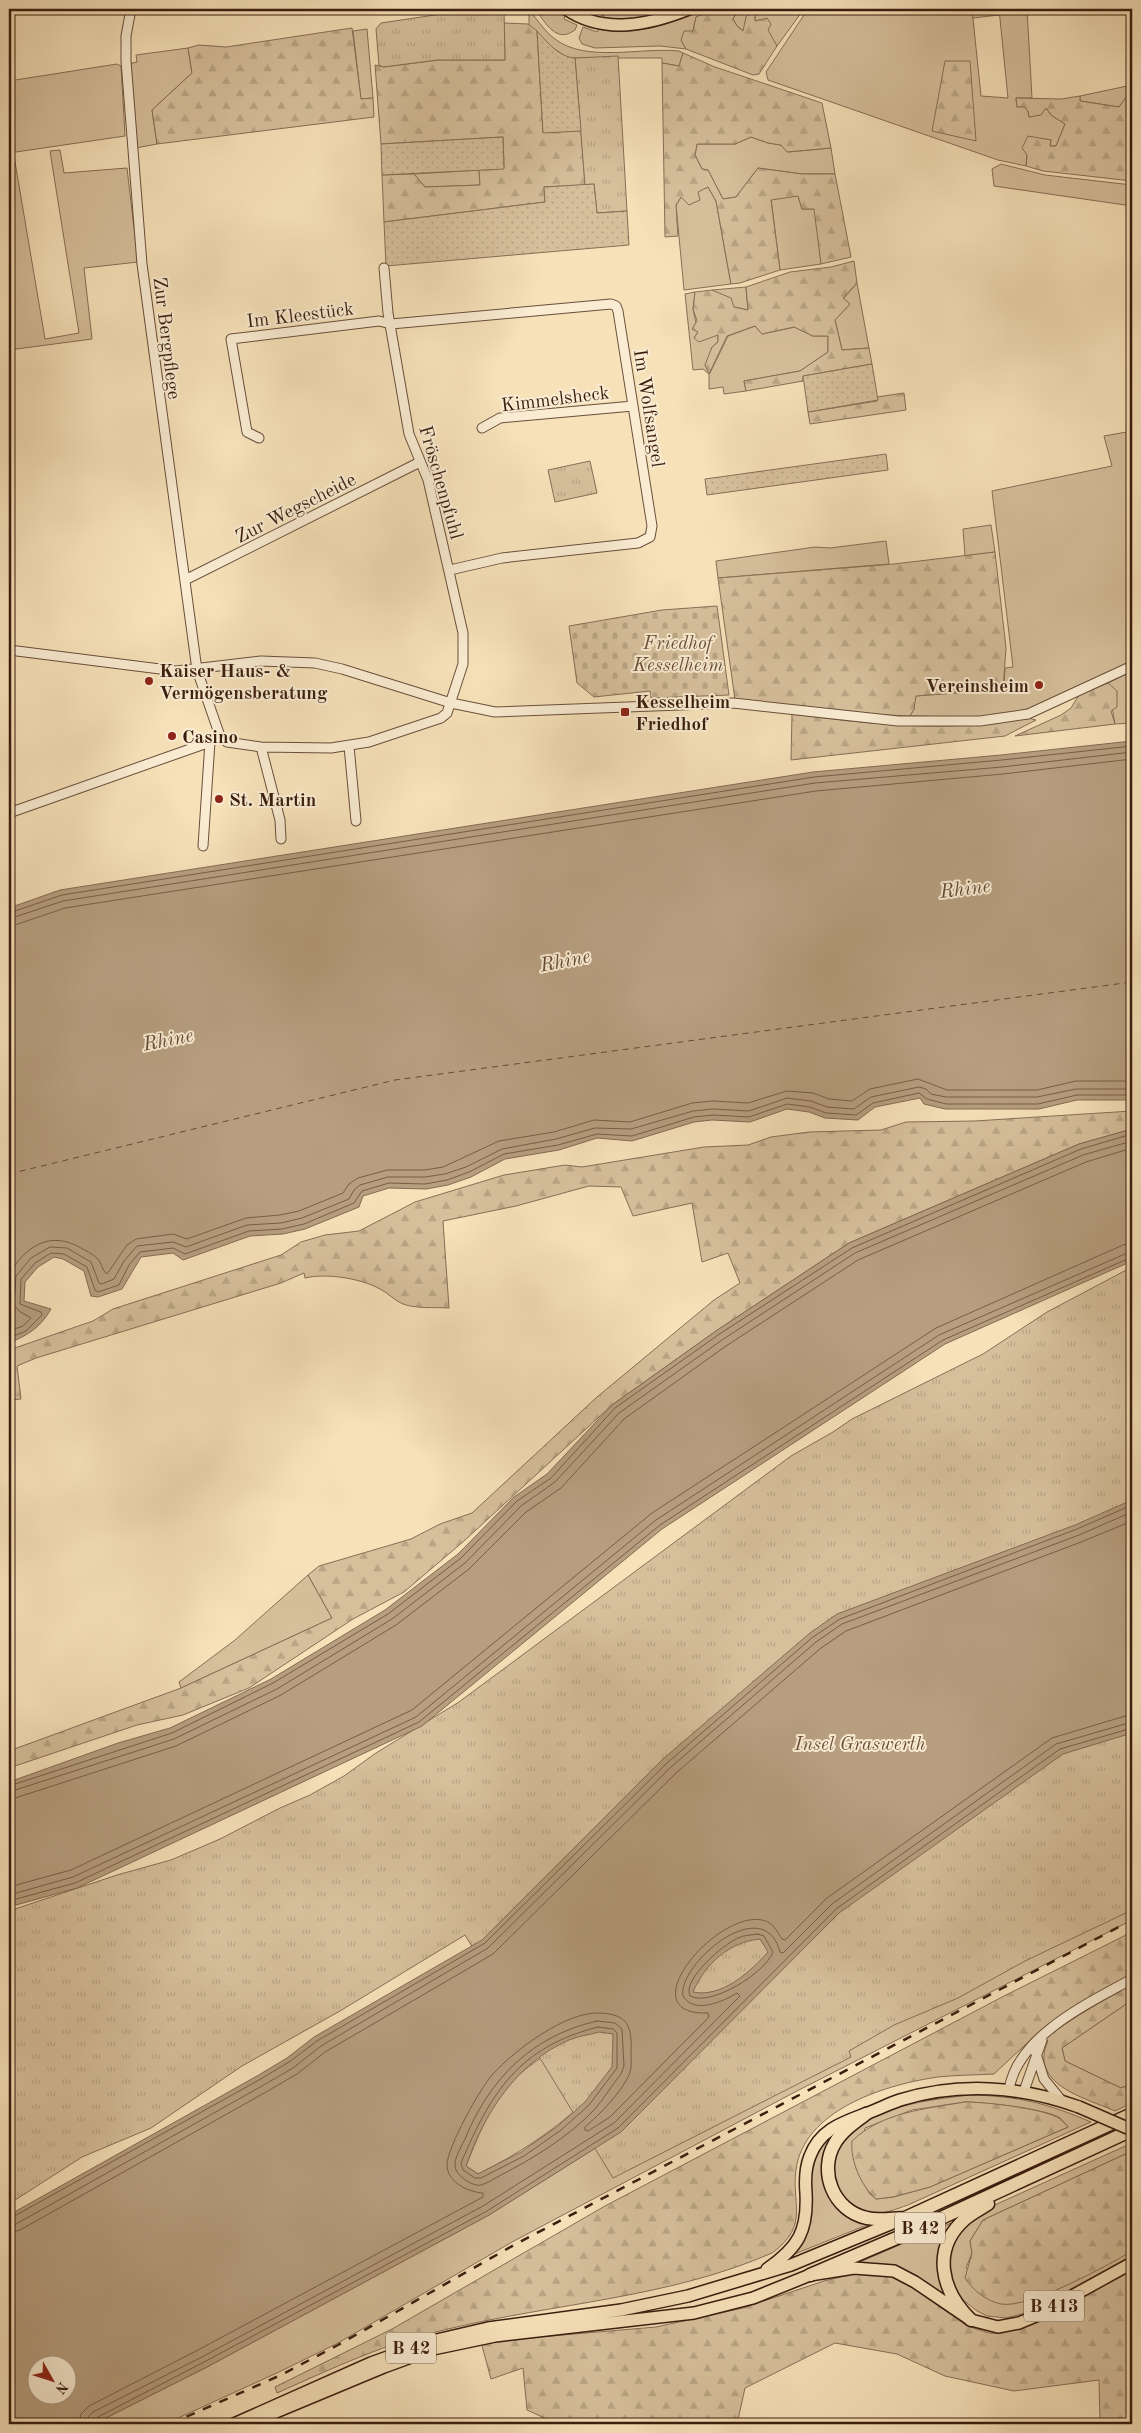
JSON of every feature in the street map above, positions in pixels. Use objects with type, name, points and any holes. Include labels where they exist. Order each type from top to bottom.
[{"type":"highway","points":[[866,2114],[845,2131],[835,2143],[827,2162],[828,2180],[840,2202],[859,2215],[872,2219],[906,2218]]},
{"type":"highway","name":"B 42","points":[[906,2218],[1132,2114]]},
{"type":"highway","name":"B 42","points":[[810,2275],[1030,2178],[1132,2130]]},
{"type":"highway","name":"B 42","points":[[971,2320],[954,2302],[947,2286],[944,2260],[948,2244],[966,2218],[1030,2178]]},
{"type":"main road","points":[[566,10],[601,24],[639,24],[689,9]]},
{"type":"main road","name":"B 42","points":[[755,2276],[788,2253],[801,2235],[806,2214],[807,2164],[818,2142],[834,2126],[901,2100],[933,2092],[962,2088],[1009,2090]]},
{"type":"main road","points":[[1009,2090],[1079,2106],[1132,2130]]},
{"type":"main road","name":"B 42","points":[[234,2424],[371,2363],[432,2341],[488,2328],[640,2307],[688,2296],[791,2265],[906,2218]]},
{"type":"main road","name":"B 413","points":[[810,2275],[854,2268],[894,2271],[915,2282],[971,2320],[998,2327],[1019,2323],[1132,2263]]},
{"type":"main road","name":"B 42","points":[[247,2424],[384,2367],[434,2349],[495,2336],[694,2313],[753,2298],[810,2275]]},
{"type":"street","name":"Zur Bergpflege","points":[[131,9],[126,36],[126,61],[142,264],[198,670],[220,736]]},
{"type":"street","name":"Fröschenpfuhl","points":[[384,268],[409,434],[428,480],[463,633],[464,651],[451,703]]},
{"type":"street","name":"Im Wolfsangel","points":[[391,324],[611,304],[616,306],[618,311],[652,526],[650,537],[638,543],[502,558],[450,570]]},
{"type":"street","name":"Im Kleestück","points":[[259,438],[247,432],[231,339],[379,321],[391,324]]},
{"type":"street","name":"Kimmelsheck","points":[[482,428],[500,418],[633,406]]},
{"type":"street","name":"Zur Wegscheide","points":[[185,580],[420,462]]},
{"type":"street","points":[[9,650],[176,671],[198,670],[261,661],[315,663],[342,668],[451,703],[495,712],[707,702],[733,703],[898,721],[980,721],[1012,717],[1041,709],[1132,666]]},
{"type":"street","points":[[9,814],[210,742],[220,736],[227,742],[261,747],[312,748],[350,746],[441,718],[447,713],[451,703]]},
{"type":"street","points":[[203,846],[210,742]]},
{"type":"street","points":[[350,746],[356,821]]},
{"type":"street","points":[[261,747],[280,820],[281,839]]},
{"type":"street","points":[[1009,2090],[1016,2066],[1023,2055],[1062,2020],[1132,1980]]},
{"type":"street","points":[[1024,2092],[1043,2037]]},
{"type":"street","points":[[1036,2054],[1044,2079],[1062,2101]]},
{"type":"green space","points":[[475,9],[504,9],[505,60],[438,60],[383,67],[379,65],[376,29],[381,23]]},
{"type":"green space","points":[[535,9],[555,9],[565,16],[564,19],[577,25],[575,30],[562,35],[557,33],[547,25]]},
{"type":"green space","points":[[591,9],[674,9],[648,16],[622,19],[604,18],[604,16],[590,11]]},
{"type":"green space","points":[[705,9],[715,9],[696,17],[693,31],[681,40],[686,49],[660,46],[595,48],[582,44],[579,38],[583,27],[597,32],[599,29],[626,32],[653,27]]},
{"type":"green space","points":[[715,9],[739,9],[733,19],[743,31],[746,17],[753,9],[757,9],[759,12],[755,16],[755,21],[767,18],[771,24],[768,30],[777,46],[759,74],[753,75],[686,49],[681,40],[684,31],[693,31],[696,17]]},
{"type":"green space","points":[[739,9],[753,9],[746,17],[744,31],[737,26],[733,19]]},
{"type":"green space","points":[[757,9],[804,9],[777,46],[760,20],[755,21]]},
{"type":"green space","points":[[808,9],[972,9],[981,96],[1008,98],[999,9],[1027,9],[1032,98],[1016,98],[1017,107],[1024,106],[1028,111],[1029,117],[1046,108],[1051,115],[1065,124],[1056,146],[1050,146],[1051,140],[1044,139],[1027,155],[1026,166],[998,160],[768,80],[766,72]]},
{"type":"green space","points":[[972,9],[999,9],[999,15],[973,18]]},
{"type":"green space","points":[[529,10],[551,36],[568,46],[598,52],[679,51],[683,53],[679,66],[662,63],[662,58],[568,58],[553,48],[529,25]]},
{"type":"green space","points":[[504,23],[528,24],[537,31],[543,132],[581,131],[585,185],[544,187],[545,202],[384,222],[382,175],[414,174],[425,187],[480,185],[479,170],[504,168],[503,137],[381,144],[375,65],[384,67],[438,60],[505,60]]},
{"type":"green space","points":[[352,28],[361,99],[373,98],[374,117],[157,144],[152,110],[192,73],[188,48],[199,45],[226,47]]},
{"type":"green space","points":[[367,29],[373,98],[361,99],[353,31]]},
{"type":"green space","points":[[537,31],[559,52],[575,58],[581,131],[543,133]]},
{"type":"green space","points":[[188,48],[192,73],[152,110],[157,144],[136,148],[129,64],[137,62],[136,55]]},
{"type":"green space","points":[[683,53],[715,67],[822,103],[831,148],[787,152],[781,145],[751,137],[735,144],[697,144],[695,155],[702,169],[708,170],[723,199],[736,197],[758,168],[802,174],[835,174],[851,257],[821,264],[814,209],[802,209],[798,196],[771,200],[780,270],[740,283],[731,284],[716,201],[708,187],[698,192],[700,200],[689,205],[681,197],[676,205],[678,236],[665,237],[662,63],[679,66]]},
{"type":"green space","points":[[618,56],[627,211],[597,213],[594,184],[585,185],[575,58]]},
{"type":"green space","points":[[945,61],[970,61],[976,141],[932,131]]},
{"type":"green space","points":[[117,64],[121,66],[125,136],[9,153],[9,81]]},
{"type":"green space","points":[[1132,85],[1132,94],[1130,92],[1119,107],[1080,101],[1080,96]]},
{"type":"green space","points":[[1130,92],[1132,94],[1132,181],[1043,171],[1026,166],[1027,155],[1022,148],[1028,136],[1051,140],[1050,146],[1056,146],[1065,124],[1051,115],[1046,108],[1041,115],[1029,117],[1028,111],[1024,107],[1017,107],[1016,98],[1061,99],[1080,96],[1080,101],[1119,107]]},
{"type":"green space","points":[[503,137],[504,169],[382,175],[381,144]]},
{"type":"green space","points":[[751,137],[781,145],[788,152],[831,148],[835,174],[802,174],[758,168],[736,197],[723,199],[708,170],[702,169],[695,155],[697,144],[735,144]]},
{"type":"green space","points":[[60,150],[64,173],[127,168],[138,262],[84,268],[92,339],[9,350],[9,156],[14,156],[45,339],[79,333],[50,151]]},
{"type":"green space","points":[[1001,164],[1045,175],[1132,185],[1132,206],[994,186],[992,169]]},
{"type":"green space","points":[[479,170],[480,185],[425,187],[414,174]]},
{"type":"green space","points":[[594,184],[597,213],[627,211],[629,245],[386,266],[384,222],[545,202],[544,187]]},
{"type":"green space","points":[[708,187],[716,201],[731,284],[684,290],[676,205],[682,196]]},
{"type":"green space","points":[[798,196],[802,209],[816,209],[821,264],[780,270],[771,199]]},
{"type":"green space","points":[[854,261],[857,283],[843,298],[850,304],[835,320],[842,350],[869,348],[872,364],[803,376],[803,381],[746,391],[744,381],[800,371],[828,352],[828,336],[813,336],[794,327],[762,334],[755,326],[727,336],[709,374],[705,365],[712,347],[718,342],[718,335],[699,342],[694,338],[698,332],[692,329],[697,321],[693,309],[695,292],[712,290],[731,298],[734,307],[748,310],[746,287],[790,272],[831,267]]},
{"type":"green space","points":[[857,283],[869,348],[842,350],[835,320],[850,304],[843,299]]},
{"type":"green space","points":[[746,287],[748,310],[734,307],[712,290]]},
{"type":"green space","points":[[695,292],[693,309],[698,332],[694,338],[718,335],[718,342],[712,347],[710,373],[728,336],[755,326],[762,334],[795,327],[813,336],[828,336],[828,352],[800,371],[744,381],[746,391],[724,394],[723,387],[709,389],[709,374],[703,369],[693,370],[685,294]]},
{"type":"green space","points":[[872,364],[878,400],[808,412],[803,376]]},
{"type":"green space","points":[[904,393],[906,410],[810,424],[808,412],[877,401],[877,397]]},
{"type":"green space","points":[[1132,431],[1132,662],[1063,696],[1020,711],[979,717],[910,716],[914,709],[915,696],[981,691],[1004,685],[1005,668],[1013,667],[992,491],[1112,466],[1104,436]]},
{"type":"green space","points":[[886,454],[888,470],[707,495],[705,479]]},
{"type":"green space","points":[[590,461],[597,493],[555,502],[548,470]]},
{"type":"green space","points":[[991,525],[995,552],[965,556],[963,529]]},
{"type":"green space","points":[[886,541],[889,564],[718,578],[716,561],[815,547],[830,548]]},
{"type":"green space","points":[[995,552],[1006,648],[1003,689],[916,696],[914,709],[910,716],[868,714],[735,700],[718,578],[894,564]]},
{"type":"green space","name":"Friedhof Kesselheim","points":[[717,606],[729,695],[651,698],[650,691],[594,697],[577,683],[569,626],[662,610]]},
{"type":"green space","points":[[1132,671],[1132,689],[1129,697],[1132,698],[1132,723],[1115,724],[1108,683]]},
{"type":"green space","points":[[1108,683],[1117,691],[1117,707],[1111,711],[1115,724],[1015,736],[1061,715],[1071,708],[1079,695]]},
{"type":"green space","points":[[792,714],[911,726],[960,726],[1018,719],[1036,720],[1005,736],[791,760]]},
{"type":"green space","points":[[1132,1111],[1132,1129],[1079,1144],[849,1243],[716,1331],[612,1405],[464,1541],[404,1592],[353,1619],[249,1688],[183,1715],[137,1725],[9,1768],[9,1751],[181,1688],[332,1618],[308,1575],[319,1566],[411,1539],[440,1524],[472,1513],[597,1397],[714,1300],[740,1283],[728,1253],[702,1262],[692,1203],[633,1216],[621,1187],[589,1186],[516,1206],[443,1221],[449,1308],[408,1306],[400,1303],[380,1289],[363,1282],[333,1276],[305,1278],[304,1273],[281,1283],[36,1358],[17,1366],[21,1399],[9,1400],[9,1350],[93,1321],[113,1309],[281,1255],[301,1242],[325,1235],[359,1231],[415,1202],[504,1175],[565,1165],[582,1167],[704,1147],[748,1145],[771,1137],[809,1132],[881,1130],[906,1122],[975,1121]]},
{"type":"green space","name":"Insel Graswerth","points":[[1132,1267],[1132,1910],[1025,1961],[958,1998],[894,2025],[849,2051],[851,2057],[613,2178],[465,1935],[340,2011],[242,2066],[151,2128],[82,2157],[9,2204],[9,1911],[117,1875],[171,1860],[220,1839],[310,1795],[344,1776],[376,1753],[459,1702],[791,1456],[852,1419],[983,1354],[1047,1312]]},
{"type":"green space","points":[[308,1575],[332,1618],[181,1688],[179,1682],[235,1640]]},
{"type":"green space","points":[[1132,1733],[1132,1920],[795,2092],[512,2242],[338,2343],[279,2372],[165,2424],[94,2424],[207,2367],[489,2215],[621,2132]]},
{"type":"green space","points":[[1132,1932],[1132,2000],[1062,2048],[1065,2061],[1121,2088],[1132,2084],[1132,2103],[1115,2111],[1075,2094],[1052,2079],[1046,2068],[1044,2056],[1048,2041],[1039,2032],[994,2074],[938,2077],[897,2086],[853,2102],[817,2128],[804,2144],[797,2164],[795,2178],[796,2212],[792,2232],[772,2253],[733,2268],[653,2290],[489,2320],[426,2334],[361,2356],[277,2393],[275,2387],[392,2329],[605,2206],[1004,1996]]},
{"type":"green space","points":[[1132,2000],[1132,2084],[1121,2088],[1065,2061],[1062,2048]]},
{"type":"green space","points":[[569,2040],[585,2102],[547,2133],[493,2166],[478,2174],[466,2166],[489,2115],[507,2087],[528,2067]]},
{"type":"green space","points":[[970,2095],[1018,2099],[1046,2105],[1091,2122],[894,2210],[881,2213],[871,2212],[853,2205],[846,2199],[836,2184],[833,2166],[840,2144],[853,2130],[868,2120],[901,2107]],"holes":[[[973,2102],[1042,2112],[1060,2118],[1068,2127],[930,2187],[893,2197],[876,2199],[869,2193],[856,2168],[865,2128],[912,2110]]]},
{"type":"green space","points":[[965,2102],[998,2104],[1038,2111],[1059,2118],[1068,2127],[930,2187],[893,2197],[876,2199],[861,2180],[853,2156],[852,2141],[864,2131],[890,2118],[905,2113]]},
{"type":"green space","points":[[842,2126],[824,2181],[872,2223],[792,2255],[816,2156],[821,2145]]},
{"type":"green space","points":[[1132,2143],[1132,2151],[983,2220],[970,2241],[972,2253],[966,2268],[1013,2304],[1056,2290],[1132,2251],[1132,2256],[1026,2313],[1006,2318],[987,2316],[977,2311],[957,2295],[952,2286],[948,2258],[952,2242],[962,2228],[988,2208]]},
{"type":"green space","points":[[1132,2151],[1132,2251],[1067,2285],[1029,2300],[1013,2304],[1001,2304],[990,2300],[976,2291],[968,2282],[965,2278],[972,2253],[970,2241],[983,2220]]},
{"type":"green space","points":[[951,2223],[953,2226],[944,2242],[956,2308],[932,2289],[855,2264]]},
{"type":"green space","points":[[1132,2269],[1132,2419],[1100,2421],[1099,2380],[1014,2391],[945,2376],[897,2354],[835,2343],[745,2388],[737,2424],[549,2424],[551,2421],[527,2410],[523,2368],[491,2379],[481,2342],[656,2327],[743,2308],[824,2281],[858,2273],[890,2276],[903,2281],[967,2326],[989,2333],[1000,2333],[1029,2325]]},
{"type":"water","name":"Rhine","points":[[1132,741],[1132,1100],[1077,1100],[1039,1109],[945,1109],[924,1104],[920,1098],[875,1107],[858,1120],[825,1118],[809,1112],[787,1109],[750,1122],[712,1120],[694,1122],[632,1141],[597,1138],[559,1150],[505,1159],[471,1177],[448,1185],[426,1189],[389,1188],[363,1196],[359,1207],[305,1229],[283,1234],[250,1236],[183,1260],[173,1253],[141,1257],[122,1289],[98,1297],[91,1296],[84,1271],[63,1259],[54,1257],[38,1267],[25,1282],[24,1301],[51,1309],[33,1330],[9,1343],[9,908],[60,890],[813,772]]},
{"type":"water","points":[[1132,1129],[1132,1261],[945,1344],[662,1529],[422,1726],[77,1888],[9,1907],[9,1782],[118,1743],[170,1728],[271,1679],[385,1610],[458,1554],[514,1497],[547,1474],[612,1405],[716,1331],[849,1243],[1079,1144]]},
{"type":"water","points":[[1132,1500],[1132,1733],[1063,1754],[839,1913],[621,2132],[489,2215],[207,2367],[94,2424],[9,2424],[9,2215],[257,2076],[287,2058],[314,2037],[482,1940],[663,1759],[810,1633],[837,1614],[1075,1525]],"holes":[[[760,1939],[768,1952],[753,1968],[735,1982],[714,1991],[704,1993],[693,1992],[704,1972],[719,1956],[728,1950],[749,1941]],[[599,2032],[613,2034],[612,2067],[585,2102],[558,2126],[521,2152],[478,2174],[466,2166],[482,2128],[504,2092],[518,2076],[550,2050],[572,2039]]]},
{"type":"ferry route","points":[[9,1174],[395,1080],[1132,982]]},
{"type":"railway","points":[[170,2424],[281,2375],[338,2345],[514,2245],[1132,1920]]},
{"type":"place","name":"Kaiser Haus- & Vermögensberatung","points":[[149,681]]},
{"type":"place","name":"Vereinsheim","points":[[1039,685]]},
{"type":"place","name":"Kesselheim Friedhof","points":[[625,712]]},
{"type":"place","name":"Casino","points":[[172,736]]},
{"type":"place","name":"St. Martin","points":[[219,799]]}]
